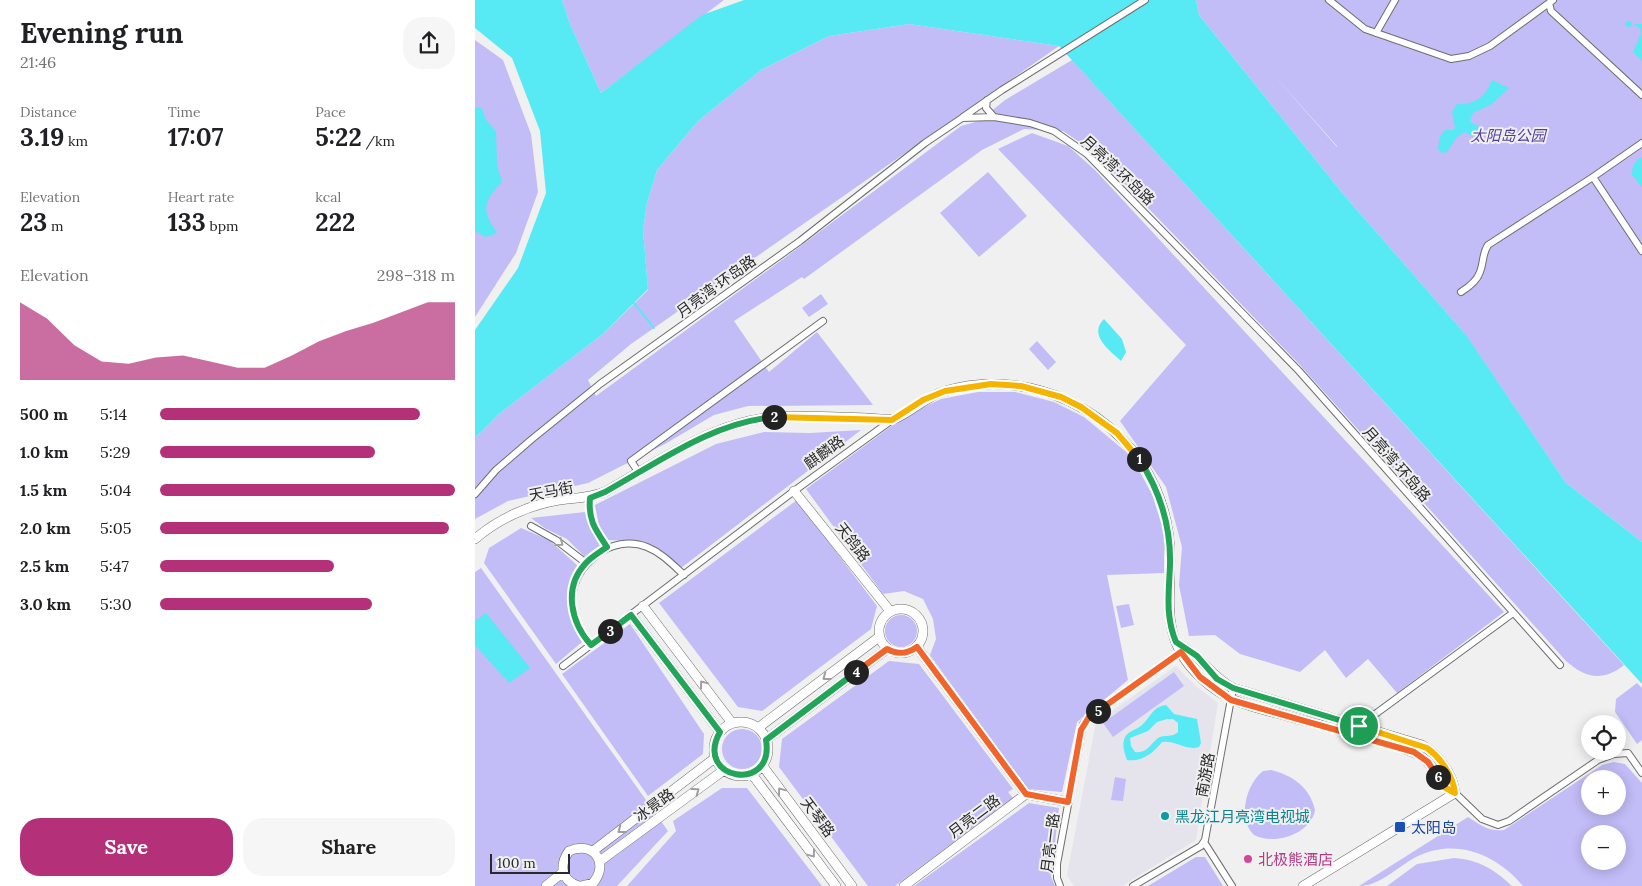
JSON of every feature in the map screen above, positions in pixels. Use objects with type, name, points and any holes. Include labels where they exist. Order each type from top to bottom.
[{"type":"street","points":[[962,118],[1002,90],[1145,0]]},
{"type":"street","points":[[1329,0],[1365,29],[1451,59],[1469,56],[1490,46],[1551,2]]},
{"type":"street","points":[[1376,33],[1395,0]]},
{"type":"street","points":[[1551,2],[1551,11],[1642,95]]},
{"type":"street","points":[[987,100],[986,108],[994,117]]},
{"type":"street","name":"月亮湾·环岛路","points":[[475,494],[496,470],[600,384],[800,241],[925,144],[962,118],[994,117],[1030,123],[1054,131],[1087,154],[1299,371],[1560,665]]},
{"type":"street","points":[[1461,292],[1471,285],[1480,272],[1483,252],[1488,245],[1642,143]]},
{"type":"street","points":[[1593,177],[1642,251]]},
{"type":"street","points":[[639,473],[631,461],[823,321]]},
{"type":"street","name":"麒麟路","points":[[563,666],[794,491],[892,420],[923,400],[940,393],[967,386],[991,384],[1021,386],[1054,394],[1102,421],[1117,433],[1138,458],[1160,499],[1169,542],[1168,609],[1171,630],[1200,677],[1231,700],[1414,752],[1428,762],[1444,787],[1455,793]]},
{"type":"street","name":"天马街","points":[[475,539],[495,524],[516,513],[560,500],[590,498],[605,492],[702,437],[748,420],[787,416],[892,420]]},
{"type":"street","name":"天鸽路","points":[[794,491],[890,611]]},
{"type":"street","points":[[590,498],[589,514],[596,530],[607,547]]},
{"type":"street","points":[[531,526],[556,540],[586,563]]},
{"type":"street","points":[[591,645],[581,633],[572,605],[573,589],[577,576],[586,563],[607,547],[621,544],[647,547],[671,562],[684,575]]},
{"type":"street","points":[[643,606],[732,723]]},
{"type":"street","points":[[904,608],[911,610],[921,620],[923,634],[917,647],[911,651],[899,653],[887,649],[879,637],[880,622],[890,611],[904,608]]},
{"type":"street","points":[[1359,726],[1513,613]]},
{"type":"street","points":[[631,615],[720,732]]},
{"type":"street","points":[[758,728],[879,637]]},
{"type":"street","points":[[917,647],[1026,794],[1068,802]]},
{"type":"street","name":"麒麟路","points":[[1182,648],[1217,679],[1233,688],[1427,748],[1436,756],[1454,781],[1455,793]]},
{"type":"street","name":"月亮一路","points":[[1060,886],[1057,871],[1083,724],[1182,648]]},
{"type":"street","points":[[766,740],[887,649]]},
{"type":"street","name":"南游路","points":[[1203,842],[1207,832],[1233,688]]},
{"type":"street","points":[[732,723],[750,724],[758,728],[766,740],[768,749],[762,765],[751,774],[742,776],[725,770],[715,758],[714,749],[720,732],[732,723]]},
{"type":"street","points":[[1303,886],[1455,793],[1483,819],[1499,825],[1509,821],[1598,760],[1614,754],[1628,753],[1642,773]]},
{"type":"street","name":"冰景路","points":[[593,851],[715,758]]},
{"type":"street","name":"天琴路","points":[[762,765],[852,886]]},
{"type":"street","name":"冰景路","points":[[600,861],[725,770]]},
{"type":"street","name":"天琴路","points":[[751,774],[836,886]]},
{"type":"street","name":"月亮二路","points":[[904,886],[1026,794]]},
{"type":"street","points":[[1133,886],[1203,842],[1232,886]]},
{"type":"street","points":[[581,847],[593,851],[600,861],[600,874],[593,883],[574,885],[563,872],[563,863],[569,851],[581,847]]},
{"type":"street","points":[[545,886],[563,872]]},
{"type":"shaded area","points":[[1176,666],[1197,687],[1218,703],[1196,840],[1122,886],[1074,886],[1067,875],[1096,722]]},
{"type":"green space","points":[[562,0],[724,0],[601,93],[570,24]]},
{"type":"green space","name":"太阳岛公园","points":[[1196,0],[1642,0],[1642,542],[1566,483],[1465,334],[1344,195],[1199,15]],"holes":[[[1264,64],[1337,146],[1337,147]]]},
{"type":"green space","points":[[909,24],[1059,46],[631,344],[588,380],[596,396],[961,126],[979,121],[1005,100],[1072,60],[1624,665],[1609,674],[1594,676],[1580,671],[1566,661],[1299,364],[1119,178],[1088,148],[1063,131],[1024,129],[982,150],[804,279],[802,277],[734,321],[769,372],[817,332],[873,405],[748,406],[714,415],[665,444],[588,483],[508,501],[475,519],[475,438],[499,414],[604,333],[648,290],[643,230],[647,203],[657,170],[698,121],[761,70],[829,36]]},
{"type":"green space","points":[[475,40],[503,60],[531,134],[538,192],[516,253],[475,317]]},
{"type":"green space","points":[[1032,133],[1068,146],[1095,170],[1504,612],[1397,693],[1368,659],[1346,678],[1325,650],[1300,672],[1240,654],[1215,635],[1189,636],[1179,585],[1182,547],[1166,487],[1120,421],[1186,345],[998,149]]},
{"type":"green space","points":[[988,172],[1027,216],[979,257],[940,213]]},
{"type":"green space","points":[[821,294],[828,304],[809,317],[802,308]]},
{"type":"green space","points":[[1037,341],[1056,362],[1048,370],[1029,349]]},
{"type":"green space","points":[[978,392],[1015,392],[1054,402],[1084,417],[1131,456],[1152,494],[1164,532],[1164,573],[1107,575],[1128,680],[1077,722],[1062,792],[1028,789],[930,655],[936,639],[933,619],[923,599],[904,591],[883,594],[806,489],[905,416],[941,399]]},
{"type":"green space","points":[[861,430],[681,568],[656,548],[640,542],[608,540],[599,526],[595,505],[716,444],[764,432],[810,433]]},
{"type":"green space","points":[[797,500],[877,606],[871,629],[762,711],[738,707],[659,603]]},
{"type":"green space","points":[[585,512],[591,530],[601,547],[586,558],[567,539],[546,529],[531,518]]},
{"type":"green space","points":[[521,528],[549,540],[578,566],[569,587],[568,604],[572,622],[582,642],[556,664],[484,563],[489,548]]},
{"type":"green space","points":[[481,568],[668,831],[617,886],[475,886],[475,572]]},
{"type":"green space","points":[[1129,604],[1134,625],[1121,628],[1116,606]]},
{"type":"green space","points":[[901,615],[907,616],[912,620],[916,625],[916,637],[912,642],[907,646],[901,647],[895,646],[890,642],[886,637],[885,631],[886,625],[890,620],[895,616]]},
{"type":"green space","points":[[630,624],[704,734],[703,754],[648,796],[562,674]]},
{"type":"green space","points":[[889,661],[919,664],[1013,789],[1008,792],[1013,798],[895,886],[868,886],[779,767],[782,739]]},
{"type":"green space","points":[[1174,672],[1184,686],[1113,737],[1103,723]]},
{"type":"green space","points":[[1637,683],[1642,688],[1642,740],[1637,744],[1626,728],[1626,715],[1617,715],[1615,712],[1616,699]]},
{"type":"green space","points":[[738,729],[746,729],[753,732],[759,738],[762,749],[759,760],[753,766],[746,769],[738,769],[731,766],[725,760],[722,753],[722,745],[725,738],[731,732]]},
{"type":"green space","points":[[1614,762],[1625,764],[1642,783],[1642,886],[1523,886],[1513,875],[1488,858],[1475,852],[1461,849],[1446,849],[1431,851],[1416,857],[1374,883],[1359,886],[1468,817],[1489,829],[1504,830],[1581,779],[1581,815],[1626,815],[1626,770],[1594,770],[1602,765]]},
{"type":"green space","points":[[1271,770],[1286,775],[1299,783],[1309,795],[1315,810],[1307,826],[1291,836],[1271,839],[1254,835],[1246,820],[1245,811],[1248,793],[1252,784],[1263,771]]},
{"type":"green space","points":[[1115,777],[1126,779],[1123,801],[1111,800]]},
{"type":"green space","points":[[722,788],[747,788],[822,886],[627,886],[676,831],[673,821]]},
{"type":"green space","points":[[1029,803],[1059,808],[1051,877],[1055,886],[914,886]]},
{"type":"green space","points":[[1196,857],[1205,857],[1223,886],[1148,886]]},
{"type":"green space","points":[[1454,858],[1486,866],[1512,886],[1387,886],[1417,864]]},
{"type":"water","points":[[475,0],[562,0],[570,24],[601,93],[702,15],[744,0],[1196,0],[1199,15],[1344,195],[1466,335],[1566,483],[1642,542],[1642,684],[1059,46],[909,24],[829,36],[761,70],[698,121],[657,170],[647,203],[643,230],[648,289],[604,333],[499,414],[475,438],[475,330],[518,268],[546,193],[540,131],[512,58],[475,28]]},
{"type":"water","points":[[1634,24],[1642,24],[1642,61],[1633,52],[1641,34],[1640,28]]},
{"type":"water","points":[[1492,80],[1509,88],[1492,104],[1473,113],[1470,122],[1477,125],[1482,131],[1480,137],[1464,132],[1457,137],[1447,152],[1442,153],[1438,149],[1440,136],[1445,130],[1453,130],[1455,128],[1452,112],[1457,104],[1469,103],[1479,99]]},
{"type":"water","points":[[481,107],[486,120],[496,131],[497,165],[502,182],[491,195],[486,206],[488,218],[497,233],[486,237],[475,231],[475,108]]},
{"type":"water","points":[[1642,157],[1642,187],[1632,175],[1632,169],[1637,160]]},
{"type":"water","points":[[1104,319],[1122,339],[1126,352],[1121,361],[1106,347],[1099,336],[1098,331]]},
{"type":"water","points":[[486,613],[530,668],[509,683],[475,645],[475,621]]},
{"type":"water","points":[[1166,705],[1174,714],[1197,719],[1201,743],[1199,747],[1190,748],[1172,742],[1162,742],[1147,756],[1138,760],[1127,760],[1123,742],[1125,737],[1140,727],[1161,706]],"holes":[[[1173,719],[1178,723],[1178,732],[1158,738],[1143,752],[1135,752],[1131,746],[1130,738],[1148,731],[1157,722]]]},
{"type":"waterway","points":[[634,303],[654,328]]},
{"type":"place","name":"黑龙江月亮湾电视城","points":[[1165,816]]},
{"type":"place","name":"太阳岛","points":[[1400,827]]},
{"type":"place","name":"北极熊酒店","points":[[1248,859]]},
{"type":"route","points":[[1000,384],[1021,386],[1047,392],[1081,407],[1117,433],[1132,449],[1151,478],[1160,499],[1167,526],[1170,554],[1168,609],[1171,630],[1176,642],[1197,656],[1212,674],[1224,684],[1242,692],[1359,726],[1422,745],[1432,751],[1454,781],[1455,793],[1444,787],[1428,762],[1414,752],[1231,700],[1218,693],[1200,677],[1181,652],[1089,717],[1083,724],[1068,802],[1026,794],[917,647],[905,653],[893,652],[887,649],[766,740],[768,749],[766,757],[757,770],[742,776],[733,774],[719,765],[715,758],[715,740],[720,732],[631,615],[591,645],[581,633],[572,605],[573,589],[577,576],[586,563],[607,547],[596,530],[589,514],[590,498],[605,492],[702,437],[748,420],[787,416],[879,418],[892,420],[923,400],[945,391],[967,386],[1000,384]]}]
